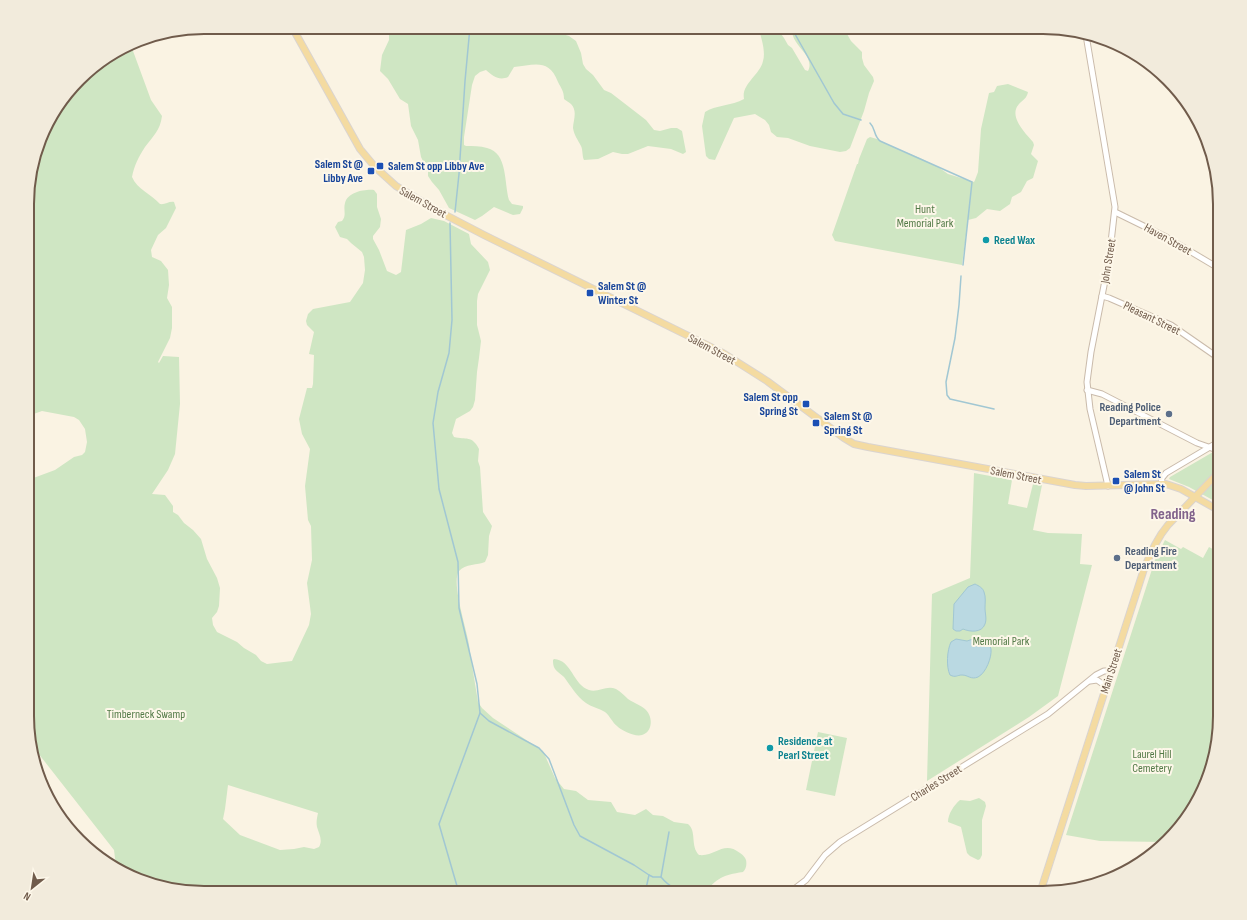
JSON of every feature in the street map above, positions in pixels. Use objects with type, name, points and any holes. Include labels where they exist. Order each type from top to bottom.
[{"type":"main road","name":"Salem Street","points":[[296,34],[364,154],[389,181],[416,199],[484,235],[723,353],[767,381],[854,444],[1067,484],[1086,486],[1161,484],[1176,487],[1213,507]]},
{"type":"main road","name":"Main Street","points":[[1042,886],[1151,551],[1165,528],[1213,478]]},
{"type":"street","name":"John Street","points":[[1087,40],[1115,212],[1102,296],[1088,369],[1087,390],[1108,486]]},
{"type":"street","name":"Haven Street","points":[[1115,212],[1160,234],[1213,265]]},
{"type":"street","name":"Pleasant Street","points":[[1102,296],[1171,326],[1213,354]]},
{"type":"street","points":[[1087,390],[1102,394],[1197,443],[1213,449]]},
{"type":"street","points":[[1161,484],[1162,478],[1166,473],[1213,446]]},
{"type":"street","name":"Charles Street","points":[[798,886],[806,880],[821,859],[835,846],[1043,717],[1104,671],[1112,671]]},
{"type":"street","points":[[1092,679],[1097,680],[1107,687]]},
{"type":"green space","points":[[389,34],[562,34],[569,36],[576,41],[586,69],[593,75],[604,90],[611,93],[646,120],[654,130],[660,131],[677,128],[682,131],[686,152],[683,154],[671,149],[648,146],[628,154],[613,152],[598,159],[584,160],[582,148],[573,128],[575,116],[573,107],[564,99],[562,90],[550,69],[540,65],[514,67],[508,77],[505,78],[494,76],[486,70],[475,76],[472,85],[464,145],[487,148],[494,151],[499,156],[504,170],[509,200],[512,204],[523,206],[523,208],[520,214],[513,215],[494,207],[475,220],[449,208],[439,190],[428,176],[428,171],[421,157],[418,140],[411,126],[408,104],[400,99],[388,79],[380,71],[382,55],[389,40]]},
{"type":"green space","points":[[760,34],[781,34],[788,45],[792,48],[805,70],[808,71],[808,59],[792,34],[847,34],[851,41],[862,52],[864,65],[873,77],[874,81],[850,148],[846,151],[840,152],[810,146],[788,138],[777,137],[771,132],[769,125],[765,120],[755,114],[734,118],[715,160],[709,159],[706,156],[702,126],[705,112],[744,99],[745,89],[758,71],[763,61],[763,44]]},
{"type":"green space","name":"Timberneck Swamp","points":[[133,50],[151,100],[162,116],[158,130],[145,147],[134,169],[132,177],[137,185],[160,204],[174,202],[176,208],[166,228],[158,235],[151,250],[152,257],[161,261],[168,270],[169,285],[167,298],[172,307],[172,328],[170,338],[158,362],[159,363],[163,356],[179,357],[180,404],[175,454],[168,470],[152,494],[165,495],[173,506],[173,512],[178,515],[184,523],[201,539],[207,559],[217,578],[220,588],[219,606],[217,612],[212,618],[213,625],[217,632],[237,642],[267,664],[292,661],[309,625],[311,614],[307,583],[312,560],[311,526],[308,520],[305,486],[310,449],[302,434],[299,419],[307,388],[312,388],[313,384],[314,355],[309,354],[314,332],[307,325],[306,321],[308,314],[313,309],[350,302],[363,283],[365,270],[362,252],[347,239],[340,237],[335,227],[338,222],[342,221],[345,215],[345,203],[350,196],[357,192],[374,190],[377,194],[377,207],[381,219],[380,227],[373,236],[373,239],[387,271],[396,275],[401,272],[406,230],[431,218],[444,221],[469,234],[471,244],[488,262],[490,270],[478,294],[477,301],[477,325],[481,341],[475,400],[470,411],[456,419],[452,433],[454,437],[471,440],[479,449],[478,461],[480,467],[483,512],[492,526],[489,536],[488,555],[485,562],[462,569],[459,571],[457,578],[457,587],[469,645],[478,702],[493,718],[543,751],[555,778],[564,789],[576,791],[588,800],[611,802],[617,812],[635,815],[646,809],[653,815],[663,816],[674,822],[688,824],[691,827],[696,851],[699,855],[710,854],[724,848],[734,849],[746,859],[745,870],[743,872],[725,876],[711,886],[193,886],[171,883],[150,877],[119,863],[115,861],[114,850],[38,753],[35,738],[34,478],[55,470],[74,457],[82,455],[85,452],[87,442],[85,429],[79,420],[74,417],[42,411],[34,414],[34,193],[37,171],[47,139],[57,119],[76,92],[101,69]],"holes":[[[228,785],[318,813],[317,820],[321,842],[319,847],[314,849],[304,847],[280,850],[240,835],[223,819]]]},
{"type":"green space","name":"Hunt Memorial Park","points":[[1008,84],[1028,92],[1026,97],[1016,109],[1015,114],[1019,124],[1033,142],[1034,145],[1031,154],[1038,161],[1033,178],[1027,181],[1021,192],[1012,197],[1010,204],[1000,211],[987,209],[976,218],[968,220],[962,265],[835,241],[832,235],[867,139],[870,137],[877,139],[922,159],[948,174],[974,182],[978,172],[981,129],[989,93],[994,92],[997,86]]},
{"type":"green space","points":[[1213,452],[1213,500],[1189,487],[1169,479]]},
{"type":"green space","name":"Memorial Park","points":[[974,473],[1012,480],[1008,504],[1027,508],[1033,484],[1042,485],[1033,530],[1048,533],[1082,534],[1080,564],[1092,565],[1058,696],[1029,717],[927,781],[932,594],[970,578]]},
{"type":"green space","name":"Laurel Hill Cemetery","points":[[1165,540],[1181,549],[1183,547],[1203,558],[1209,547],[1213,549],[1213,727],[1210,749],[1204,770],[1190,801],[1171,828],[1157,842],[1100,841],[1066,835],[1155,560]]},
{"type":"green space","points":[[554,659],[560,660],[565,664],[579,683],[589,690],[596,691],[609,688],[616,689],[628,699],[644,708],[651,720],[648,731],[642,735],[625,732],[615,724],[605,712],[590,706],[582,700],[564,677],[555,669],[553,663]]},
{"type":"green space","points":[[818,732],[847,738],[835,796],[806,790]]},
{"type":"green space","points":[[979,798],[985,802],[986,806],[982,820],[982,855],[978,860],[967,853],[961,827],[948,822],[952,810],[960,800],[970,801]]},
{"type":"water","points":[[975,584],[982,588],[985,594],[985,624],[979,630],[969,631],[963,629],[956,631],[953,629],[954,604],[968,587]]},
{"type":"water","points":[[976,638],[986,641],[990,645],[991,649],[989,660],[984,672],[976,678],[971,678],[964,675],[950,675],[948,658],[951,642],[956,639],[967,641]]},
{"type":"waterway","points":[[455,212],[469,34]]},
{"type":"waterway","points":[[795,34],[834,103],[843,114],[861,120]]},
{"type":"waterway","points":[[870,123],[880,141],[972,182],[963,265]]},
{"type":"waterway","points":[[450,223],[452,320],[449,353],[438,392],[433,423],[439,489],[458,562],[459,608],[477,684],[480,713],[439,824],[457,886]]},
{"type":"waterway","points":[[961,276],[955,338],[946,382],[947,395],[950,399],[994,409]]},
{"type":"waterway","points":[[480,713],[489,721],[539,748],[549,759],[574,825],[580,836],[634,865],[649,875],[647,886]]},
{"type":"waterway","points":[[649,875],[653,877],[661,877],[669,832]]},
{"type":"waterway","points":[[661,877],[672,886]]},
{"type":"place","name":"Salem St opp Libby Ave","points":[[380,166]]},
{"type":"place","name":"Salem St @ Libby Ave","points":[[371,171]]},
{"type":"place","name":"Reed Wax","points":[[986,240]]},
{"type":"place","name":"Salem St @ Winter St","points":[[590,293]]},
{"type":"place","name":"Salem St opp Spring St","points":[[806,404]]},
{"type":"place","name":"Reading Police Department","points":[[1169,414]]},
{"type":"place","name":"Salem St @ Spring St","points":[[816,423]]},
{"type":"place","name":"Salem St @ John St","points":[[1116,481]]},
{"type":"place","name":"Reading Fire Department","points":[[1117,558]]},
{"type":"place","name":"Residence at Pearl Street","points":[[770,748]]},
{"type":"district","name":"Reading","points":[[1173,513]]}]
